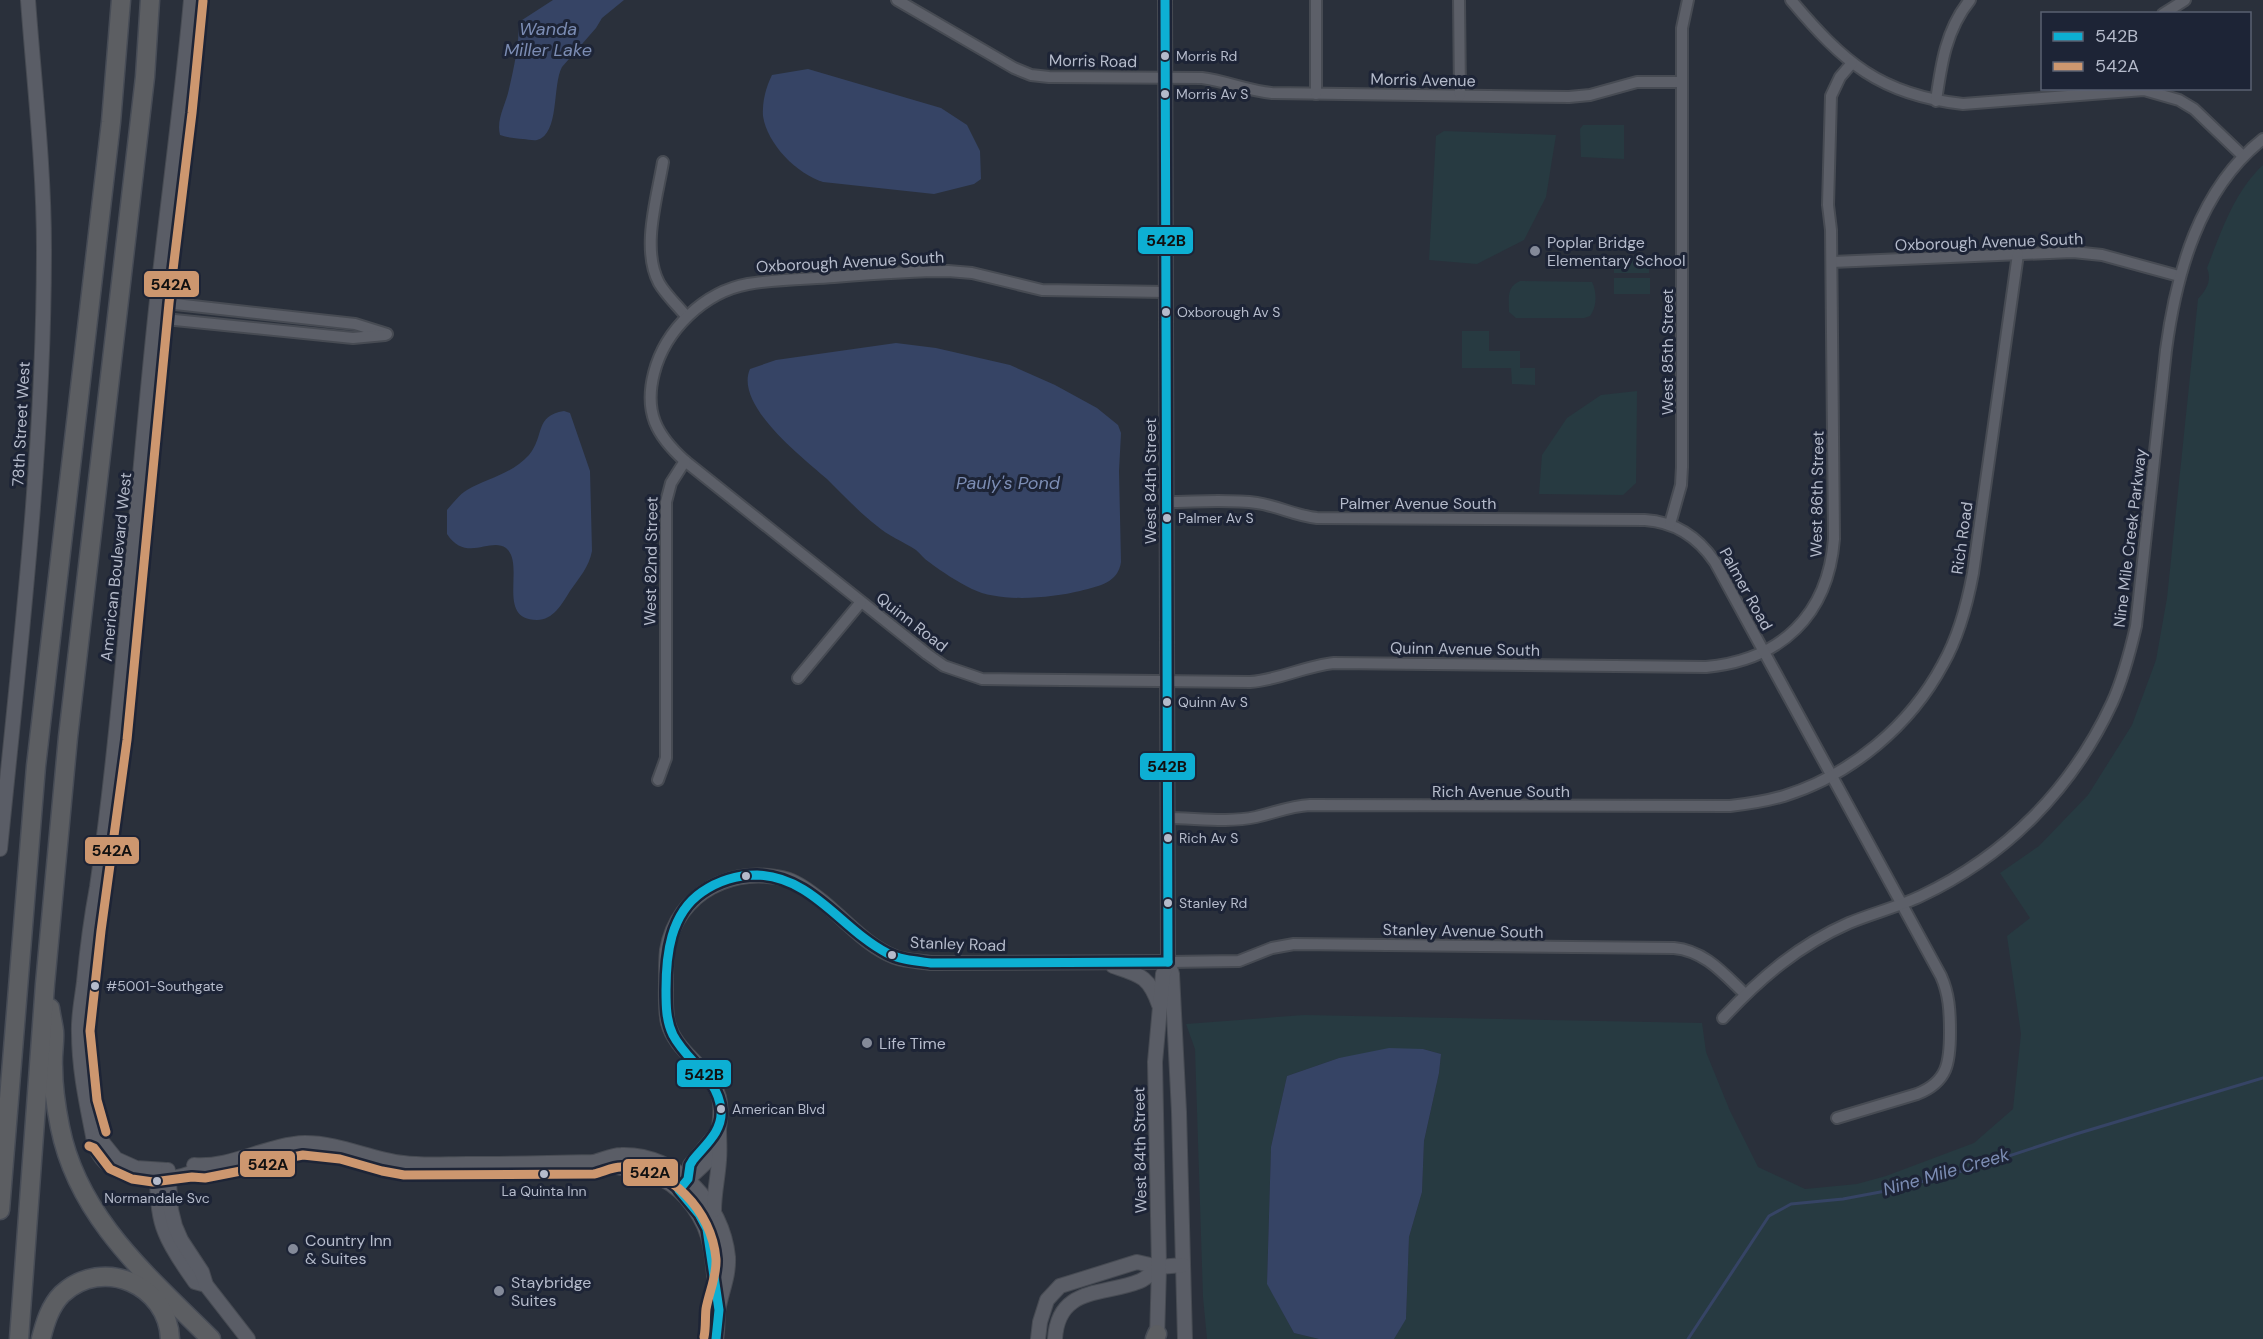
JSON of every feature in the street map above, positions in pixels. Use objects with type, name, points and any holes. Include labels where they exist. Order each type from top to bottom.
[{"type":"highway","points":[[0,1210],[5,1098],[36,766],[111,122],[121,0]]},
{"type":"highway","points":[[19,1339],[45,984],[68,737],[145,76],[150,0]]},
{"type":"highway","points":[[45,984],[54,1031],[54,1086],[60,1128],[67,1157],[81,1189],[101,1223],[127,1254],[212,1339]]},
{"type":"highway","points":[[41,1339],[47,1316],[62,1294],[82,1281],[105,1276],[132,1282],[153,1296],[166,1317],[170,1328],[170,1339]]},
{"type":"street","name":"78th Street West","points":[[0,849],[36,477],[43,292],[43,206],[28,0]]},
{"type":"street","name":"American Boulevard West","points":[[191,0],[155,318],[112,765],[89,930],[78,1031],[85,1102],[94,1135],[102,1139],[116,1158],[136,1168],[162,1174],[192,1165],[203,1166],[249,1157],[284,1146],[303,1143],[342,1147],[385,1160],[404,1163],[594,1162],[619,1155],[636,1156],[672,1169],[684,1185],[707,1229],[719,1310]]},
{"type":"street","name":"Morris Road","points":[[897,0],[1014,68],[1031,75],[1164,77]]},
{"type":"street","name":"West 84th Street","points":[[1164,0],[1168,962],[1172,974],[1186,1336]]},
{"type":"street","points":[[1316,0],[1316,94]]},
{"type":"street","points":[[1459,0],[1460,95]]},
{"type":"street","name":"West 85th Street","points":[[1670,524],[1681,485],[1682,467],[1682,28],[1688,0]]},
{"type":"street","points":[[1791,0],[1829,43],[1852,63],[1887,86],[1936,101],[1963,104],[1989,103],[2123,90]]},
{"type":"street","points":[[1936,101],[1948,40],[1970,0]]},
{"type":"street","points":[[2166,12],[2185,0]]},
{"type":"street","name":"West 86th Street","points":[[1763,651],[1784,639],[1802,624],[1826,585],[1832,562],[1834,539],[1832,262],[1828,205],[1829,107],[1834,86],[1852,63]]},
{"type":"street","name":"Morris Avenue","points":[[1164,77],[1220,80],[1255,92],[1569,97],[1590,95],[1637,81],[1682,82]]},
{"type":"street","points":[[2140,90],[2162,93],[2179,100],[2208,121],[2243,156]]},
{"type":"street","name":"Nine Mile Creek Parkway","points":[[1723,1018],[1745,994],[1788,958],[1818,939],[1850,923],[1902,904],[1955,878],[1989,856],[2020,831],[2048,803],[2073,771],[2094,738],[2112,702],[2126,665],[2136,626],[2166,350],[2171,311],[2179,276],[2202,217],[2226,176],[2243,156],[2263,139]]},
{"type":"street","points":[[663,162],[651,239],[651,255],[660,285],[686,316],[663,348],[655,367],[650,386],[650,404],[654,422],[662,438],[685,461]]},
{"type":"street","name":"Oxborough Avenue South","points":[[1832,262],[2073,252],[2102,255],[2179,276]]},
{"type":"street","name":"Rich Road","points":[[1831,775],[1860,758],[1884,739],[1907,715],[1944,664],[1957,634],[1967,604],[1973,573],[2018,254]]},
{"type":"street","name":"Oxborough Avenue South","points":[[686,316],[707,301],[746,284],[925,271],[972,273],[1042,290],[1166,292]]},
{"type":"street","points":[[155,318],[353,338],[387,334],[355,324],[157,302]]},
{"type":"street","name":"Quinn Road","points":[[685,461],[944,666],[982,679],[1167,682]]},
{"type":"street","name":"West 82nd Street","points":[[658,780],[666,758],[666,502],[671,483],[685,461]]},
{"type":"street","name":"Palmer Avenue South","points":[[1166,502],[1246,502],[1272,506],[1306,517],[1317,518],[1645,520],[1670,524]]},
{"type":"street","name":"Palmer Road","points":[[1670,524],[1683,530],[1706,550],[1763,651]]},
{"type":"street","points":[[798,678],[861,602]]},
{"type":"street","points":[[1763,651],[1946,987],[1950,1013],[1949,1061],[1938,1081],[1929,1089],[1837,1118]]},
{"type":"street","name":"Quinn Avenue South","points":[[1167,682],[1265,681],[1312,665],[1334,663],[1706,667],[1743,661],[1763,651]]},
{"type":"street","name":"Rich Avenue South","points":[[1167,818],[1237,819],[1255,817],[1292,806],[1310,805],[1730,806],[1785,796],[1831,775]]},
{"type":"street","name":"Stanley Road","points":[[719,1136],[722,1113],[719,1096],[704,1071],[678,1043],[668,1022],[666,1011],[668,948],[680,916],[701,893],[723,881],[755,874],[792,881],[810,892],[871,944],[903,959],[931,963],[1168,962]]},
{"type":"street","name":"Stanley Avenue South","points":[[1168,962],[1239,961],[1272,948],[1294,944],[1674,948],[1689,950],[1703,956],[1745,994]]},
{"type":"street","points":[[1103,962],[1146,979],[1153,989],[1159,1007]]},
{"type":"street","name":"West 84th Street","points":[[1156,1337],[1160,1267],[1155,1062],[1163,974],[1168,962]]},
{"type":"street","points":[[684,1185],[690,1165],[719,1136]]},
{"type":"street","points":[[714,1210],[714,1192],[719,1163],[719,1136]]},
{"type":"street","points":[[162,1174],[175,1226],[202,1272],[206,1285],[248,1339]]},
{"type":"street","name":"American Boulevard West","points":[[684,1185],[702,1194],[714,1210],[724,1238],[728,1257],[728,1277],[719,1310],[716,1337]]},
{"type":"street","points":[[1038,1339],[1040,1322],[1047,1300],[1060,1286],[1137,1262],[1160,1267],[1184,1265]]},
{"type":"street","points":[[1054,1339],[1057,1324],[1066,1305],[1074,1299],[1142,1280],[1160,1267]]},
{"type":"shaded area","points":[[1583,125],[1624,125],[1624,159],[1581,157],[1580,129]]},
{"type":"shaded area","points":[[1444,131],[1556,135],[1546,197],[1524,240],[1477,264],[1429,260],[1436,136]]},
{"type":"shaded area","points":[[2263,165],[2263,1339],[1394,1339],[1406,1318],[1409,1237],[1422,1192],[1424,1141],[1441,1054],[1423,1049],[1339,1058],[1287,1076],[1271,1147],[1267,1283],[1294,1333],[1319,1339],[1207,1339],[1203,1297],[1195,1049],[1186,1024],[1304,1015],[1702,1023],[1706,1052],[1730,1111],[1758,1167],[1805,1189],[1857,1184],[1886,1176],[1974,1143],[2013,1109],[2021,1034],[2007,936],[2030,918],[2000,873],[2039,846],[2088,795],[2132,725],[2156,660],[2167,598],[2198,299],[2208,284],[2207,268],[2229,213],[2244,187]]},
{"type":"shaded area","points":[[1614,256],[1649,256],[1649,273],[1614,273]]},
{"type":"shaded area","points":[[1614,278],[1650,278],[1650,294],[1614,294]]},
{"type":"shaded area","points":[[1520,281],[1592,282],[1595,295],[1594,308],[1590,316],[1584,318],[1516,318],[1509,312],[1509,298],[1510,290]]},
{"type":"shaded area","points":[[1462,331],[1489,331],[1489,351],[1520,351],[1520,368],[1535,368],[1535,385],[1512,384],[1511,368],[1462,368]]},
{"type":"shaded area","points":[[1637,391],[1636,483],[1623,495],[1539,494],[1542,455],[1567,418],[1601,395]]},
{"type":"water","name":"Wanda Miller Lake","points":[[553,0],[624,0],[602,18],[562,67],[552,119],[544,136],[534,140],[500,135],[499,123],[508,95],[519,22]]},
{"type":"water","points":[[808,69],[941,108],[967,125],[980,151],[981,179],[974,184],[934,194],[823,182],[803,172],[785,156],[770,137],[763,111],[765,95],[772,75]]},
{"type":"water","name":"Pauly's Pond","points":[[896,343],[936,348],[1010,365],[1055,385],[1097,408],[1118,425],[1121,433],[1119,471],[1121,562],[1112,579],[1101,585],[1055,596],[1011,598],[972,589],[939,569],[916,550],[886,532],[864,515],[774,430],[752,398],[748,383],[750,369],[776,360]]},
{"type":"water","points":[[564,411],[570,413],[590,471],[591,557],[560,606],[552,614],[537,620],[524,618],[517,611],[514,601],[513,566],[506,548],[493,545],[470,548],[462,547],[454,542],[447,534],[447,510],[467,490],[515,467],[534,448],[541,428],[548,417]]},
{"type":"water","points":[[1389,1048],[1423,1049],[1441,1054],[1424,1141],[1422,1192],[1409,1237],[1406,1319],[1394,1339],[1319,1339],[1294,1333],[1267,1284],[1271,1147],[1287,1076],[1339,1058]]},
{"type":"waterway","name":"Nine Mile Creek","points":[[1688,1339],[1769,1216],[1791,1204],[1843,1199],[1891,1190],[1969,1169],[2263,1078]]},
{"type":"transit line","name":"542B","points":[[1165,0],[1168,962]]},
{"type":"transit line","name":"542A","points":[[106,1132],[97,1100],[90,1031],[127,740],[169,303],[203,1]]},
{"type":"transit line","name":"542B","points":[[716,1339],[719,1310],[707,1229],[699,1214],[679,1190],[688,1179],[693,1160],[716,1131],[721,1118],[721,1110],[714,1088],[673,1035],[666,1001],[667,963],[672,936],[677,923],[691,901],[708,888],[728,879],[757,875],[777,878],[811,894],[871,943],[887,953],[914,961],[931,963],[1168,962]]},
{"type":"transit line","name":"542A","points":[[89,1146],[94,1148],[110,1169],[132,1179],[153,1182],[192,1177],[205,1178],[303,1155],[340,1159],[404,1175],[594,1174],[618,1167],[639,1169],[656,1174],[672,1183],[697,1209],[713,1241],[716,1265],[706,1309],[704,1337]]},
{"type":"place","name":"Morris Rd","points":[[1165,56]]},
{"type":"place","name":"Morris Av S","points":[[1165,94]]},
{"type":"place","name":"Poplar Bridge Elementary School","points":[[1535,251]]},
{"type":"place","name":"Oxborough Av S","points":[[1166,312]]},
{"type":"place","name":"Palmer Av S","points":[[1167,518]]},
{"type":"place","name":"Quinn Av S","points":[[1167,702]]},
{"type":"place","name":"Rich Av S","points":[[1168,838]]},
{"type":"place","name":"Stanley Rd","points":[[1168,903]]},
{"type":"place","name":"#5001-Southgate","points":[[95,986]]},
{"type":"place","name":"Life Time","points":[[867,1043]]},
{"type":"place","name":"American Blvd","points":[[721,1109]]},
{"type":"place","name":"La Quinta Inn","points":[[544,1174]]},
{"type":"place","name":"Normandale Svc","points":[[157,1181]]},
{"type":"place","name":"Country Inn & Suites","points":[[293,1249]]},
{"type":"place","name":"Staybridge Suites","points":[[499,1291]]}]
